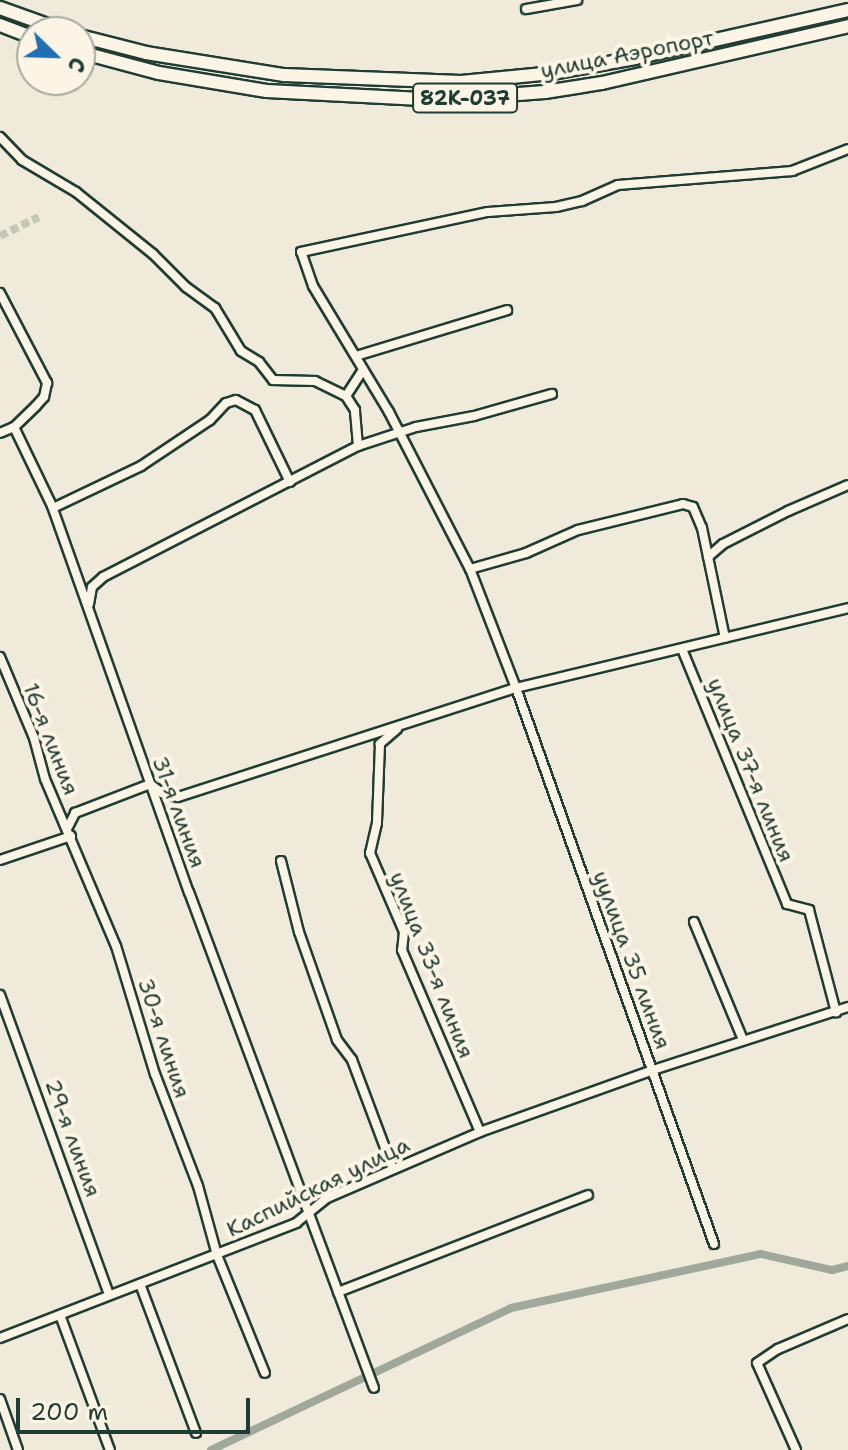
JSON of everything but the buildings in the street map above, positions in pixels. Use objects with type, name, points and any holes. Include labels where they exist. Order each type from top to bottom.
[{"type":"main road","points":[[0,8],[22,16]]},
{"type":"main road","name":"улица Аэропорт","points":[[96,40],[146,53],[284,75],[461,82],[552,73],[635,58],[848,10]]},
{"type":"main road","name":"улица Аэропорт","points":[[96,56],[159,73],[267,91],[441,100],[545,92],[602,83],[848,26]]},
{"type":"street","points":[[526,9],[577,0]]},
{"type":"street","points":[[0,137],[22,160],[76,192],[153,254],[186,287],[215,308],[241,351],[259,362],[273,380],[315,381],[346,396],[355,410],[358,446]]},
{"type":"street","name":"уулица 35 линия","points":[[714,1244],[516,688],[470,569],[356,356],[313,286],[301,252],[488,212],[556,207],[582,201],[618,185],[808,168],[848,149]]},
{"type":"street","points":[[0,293],[47,383],[44,397],[14,427],[0,433]]},
{"type":"street","points":[[356,356],[507,310]]},
{"type":"street","points":[[346,396],[363,370]]},
{"type":"street","points":[[90,613],[89,594],[97,581],[358,446],[552,394]]},
{"type":"street","points":[[53,508],[141,466],[210,420],[226,403],[236,400],[255,410],[290,482]]},
{"type":"street","name":"31-я линия","points":[[14,427],[53,508],[150,784],[361,1360],[374,1388]]},
{"type":"street","points":[[708,557],[723,544],[848,485]]},
{"type":"street","points":[[470,569],[526,553],[578,530],[683,504],[693,507],[698,516],[725,638]]},
{"type":"street","points":[[0,860],[69,832],[75,813],[150,784],[162,793],[178,797],[516,688],[848,608]]},
{"type":"street","name":"улица 37-я линия","points":[[682,649],[787,904],[809,910],[836,1012]]},
{"type":"street","name":"16-я линия","points":[[0,657],[34,738],[45,779],[69,832]]},
{"type":"street","name":"улица 33-я линия","points":[[404,724],[380,744],[377,823],[370,853],[404,932],[402,950],[480,1132]]},
{"type":"street","name":"30-я линия","points":[[69,832],[116,946],[155,1074],[198,1186],[217,1255],[265,1373]]},
{"type":"street","points":[[281,861],[299,932],[337,1040],[352,1060],[393,1169]]},
{"type":"street","points":[[694,922],[743,1040]]},
{"type":"street","name":"29-я линия","points":[[0,995],[109,1295]]},
{"type":"street","name":"Каспийская улица","points":[[0,1338],[296,1223],[327,1198],[480,1132],[653,1070],[848,1007]]},
{"type":"street","points":[[338,1292],[588,1195]]},
{"type":"street","points":[[140,1284],[196,1433]]},
{"type":"street","points":[[60,1315],[110,1450]]},
{"type":"street","points":[[796,1450],[757,1363],[778,1349],[848,1319]]},
{"type":"street","points":[[0,1399],[18,1450]]},
{"type":"waterway","points":[[211,1450],[511,1308],[761,1254],[832,1270],[848,1266]]},
{"type":"tunnel","points":[[0,236],[39,217]]}]
